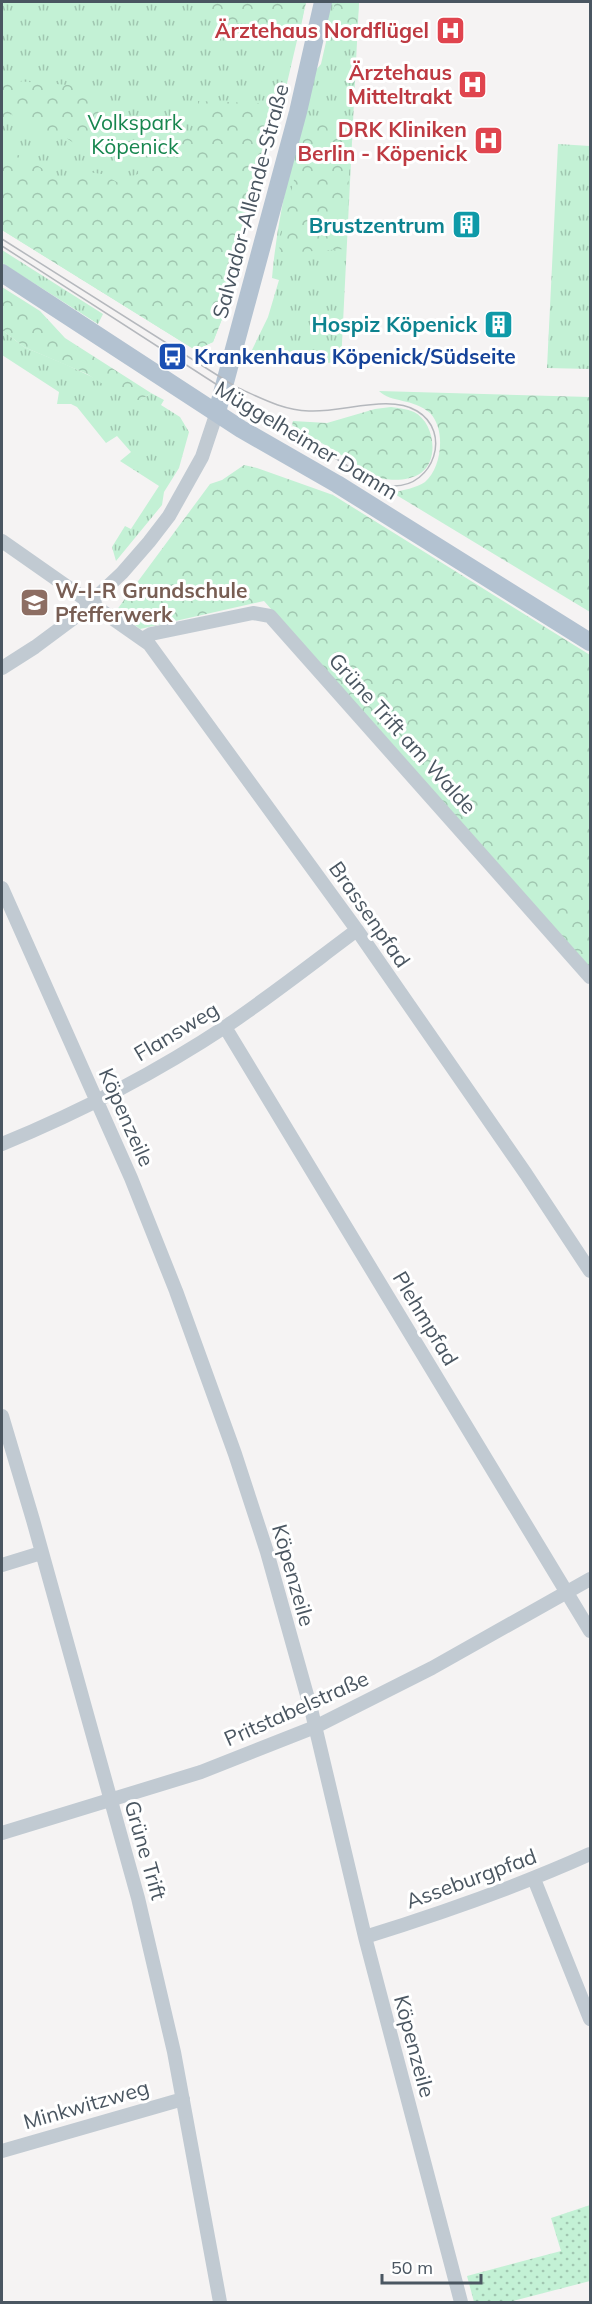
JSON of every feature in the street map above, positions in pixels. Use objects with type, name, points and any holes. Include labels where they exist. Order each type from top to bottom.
[{"type":"main road","name":"Salvador-Allende-Straße","points":[[217,412],[298,112],[323,2]]},
{"type":"main road","name":"Müggelheimer Damm","points":[[2,273],[242,429],[337,484],[591,642]]},
{"type":"street","points":[[2,669],[35,647],[90,604],[127,568],[169,516],[204,453],[217,412]]},
{"type":"street","points":[[2,541],[90,604]]},
{"type":"street","name":"Brassenpfad","points":[[90,604],[144,638],[357,930],[591,1271]]},
{"type":"street","name":"Grüne Trift am Walde","points":[[144,638],[151,634],[253,613],[270,616],[591,977]]},
{"type":"street","name":"Köpenzeile","points":[[2,888],[131,1178],[176,1292],[233,1448],[267,1552],[315,1726],[365,1937],[461,2302]]},
{"type":"street","name":"Flansweg","points":[[2,1144],[96,1100],[164,1064],[225,1027],[357,930]]},
{"type":"street","name":"Plehmpfad","points":[[225,1027],[591,1631]]},
{"type":"street","name":"Grüne Trift","points":[[2,1416],[152,1952],[183,2099],[220,2302]]},
{"type":"street","points":[[2,1565],[41,1553]]},
{"type":"street","name":"Pritstabelstraße","points":[[2,1833],[213,1768],[315,1726],[432,1668],[591,1579]]},
{"type":"street","name":"Asseburgpfad","points":[[365,1937],[465,1905],[591,1854]]},
{"type":"street","points":[[534,1879],[591,2019]]},
{"type":"street","name":"Minkwitzweg","points":[[2,2151],[183,2099]]},
{"type":"green space","name":"Volkspark Köpenick","points":[[2,2],[306,2],[284,96],[222,319],[213,342],[192,348],[2,230]]},
{"type":"green space","points":[[199,2],[306,2],[301,26],[225,23],[204,15]]},
{"type":"green space","points":[[330,2],[359,2],[341,363],[254,361],[251,352],[268,317],[279,280],[272,278],[279,225],[302,122],[316,70],[321,64]]},
{"type":"green space","points":[[335,2],[359,2],[357,27],[330,25]]},
{"type":"green space","points":[[2,80],[82,86],[127,121],[99,159],[63,136],[37,134],[11,114],[2,125]]},
{"type":"green space","points":[[198,101],[281,104],[222,319],[213,342],[192,348],[2,230],[2,146],[74,186],[81,171],[102,174],[117,182],[138,174],[142,131],[197,133]]},
{"type":"green space","points":[[308,119],[352,120],[345,249],[282,253],[279,245]]},
{"type":"green space","points":[[558,144],[590,146],[590,369],[547,368]]},
{"type":"green space","points":[[2,250],[103,314],[98,324],[2,263]]},
{"type":"green space","points":[[2,287],[40,311],[65,338],[151,393],[141,400],[127,400],[87,374],[24,347],[2,330]]},
{"type":"green space","points":[[2,330],[24,347],[141,400],[151,393],[164,400],[161,405],[180,417],[189,432],[179,468],[164,492],[162,505],[116,561],[112,547],[125,526],[131,529],[159,486],[120,461],[131,452],[117,436],[106,443],[77,407],[71,404],[57,404],[59,392],[2,355]]},
{"type":"green space","points":[[379,391],[590,397],[590,612],[393,493],[418,486],[431,476],[438,458],[440,438],[435,420],[430,413],[417,405],[384,395]]},
{"type":"green space","points":[[391,407],[414,412],[421,417],[430,432],[432,441],[431,459],[427,467],[416,476],[406,479],[379,478],[292,425],[293,421],[327,423],[375,409]]},
{"type":"green space","points":[[244,465],[333,495],[590,655],[590,970],[264,601],[140,629],[116,611],[210,484],[222,480]]},
{"type":"green space","points":[[590,2205],[590,2281],[509,2302],[474,2302],[467,2276],[561,2251],[551,2218]]},
{"type":"tram line","points":[[2,239],[236,387],[263,399],[281,406],[309,411],[379,404],[406,406],[417,411],[428,420],[434,432],[436,444],[434,456],[428,468],[408,484],[394,486],[367,478],[222,388],[2,246]]},
{"type":"place","name":"Ärztehaus Nordflügel","points":[[450,30]]},
{"type":"place","name":"Ärztehaus Mitteltrakt","points":[[473,84]]},
{"type":"place","name":"DRK Kliniken Berlin - Köpenick","points":[[488,141]]},
{"type":"place","name":"Brustzentrum","points":[[466,225]]},
{"type":"place","name":"Hospiz Köpenick","points":[[498,324]]},
{"type":"place","name":"Krankenhaus Köpenick/Südseite","points":[[173,356]]},
{"type":"place","name":"W-I-R Grundschule Pfefferwerk","points":[[34,602]]}]
